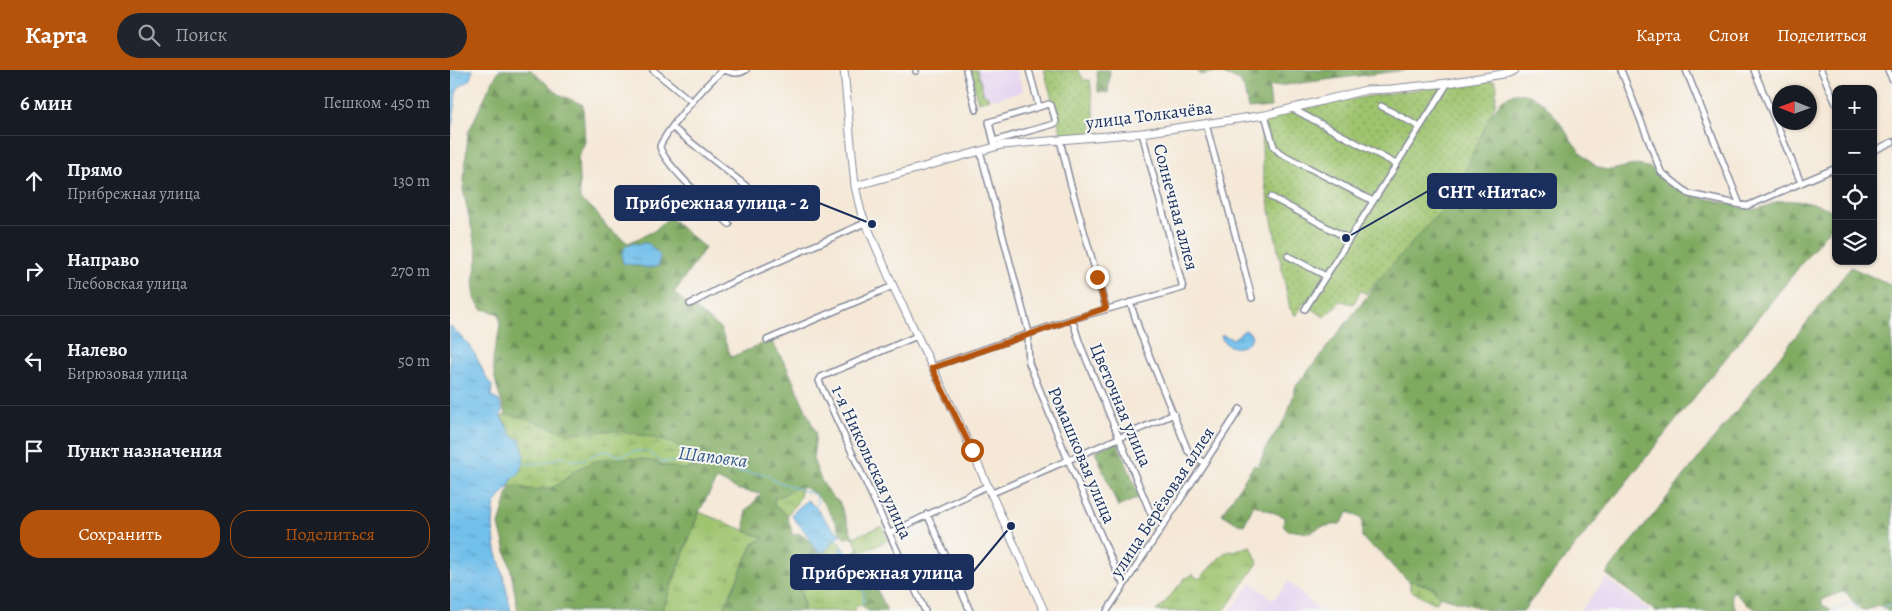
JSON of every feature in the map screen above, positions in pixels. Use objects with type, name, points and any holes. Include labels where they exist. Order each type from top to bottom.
[{"type":"street","points":[[653,70],[692,102]]},
{"type":"street","points":[[728,224],[675,169],[662,154],[660,146],[692,102],[717,74],[724,70],[734,74],[746,70]]},
{"type":"street","points":[[844,70],[855,186],[859,207],[893,286],[1044,611]]},
{"type":"street","points":[[966,70],[976,110]]},
{"type":"street","points":[[1029,70],[1039,107]]},
{"type":"street","name":"улица Толкачёва","points":[[855,186],[980,151],[995,144],[1142,133],[1206,124],[1265,115],[1366,90],[1391,90],[1448,83],[1516,70]]},
{"type":"street","points":[[1621,70],[1664,175],[1689,194],[1747,206],[1832,170]]},
{"type":"street","points":[[1686,70],[1740,205]]},
{"type":"street","points":[[1754,70],[1801,184]]},
{"type":"street","points":[[1822,70],[1832,94]]},
{"type":"street","points":[[1888,70],[1892,79]]},
{"type":"street","points":[[1305,309],[1448,83]]},
{"type":"street","points":[[1050,104],[1055,123],[995,144],[989,122],[1050,104]]},
{"type":"street","points":[[1381,106],[1420,127]]},
{"type":"street","points":[[1292,109],[1396,164]]},
{"type":"street","points":[[1265,115],[1274,147],[1280,154],[1373,201]]},
{"type":"street","points":[[1206,124],[1252,298]]},
{"type":"street","points":[[673,128],[746,186]]},
{"type":"street","name":"Солнечная аллея","points":[[1130,302],[1183,288],[1142,133]]},
{"type":"street","points":[[1060,140],[1106,308]]},
{"type":"street","points":[[1877,149],[1892,142]]},
{"type":"street","name":"Ромашковая улица","points":[[980,151],[1029,333],[1029,363],[1068,460],[1120,579],[1125,584]]},
{"type":"street","points":[[1271,197],[1349,238]]},
{"type":"street","points":[[690,304],[726,285],[865,223]]},
{"type":"street","points":[[1288,256],[1326,276]]},
{"type":"street","points":[[767,340],[893,286]]},
{"type":"street","points":[[932,368],[1029,333],[1130,302],[1141,335],[1188,451],[1204,462]]},
{"type":"street","name":"Цветочная улица","points":[[1072,319],[1080,344],[1151,514],[1165,523]]},
{"type":"street","name":"1-я Никольская улица","points":[[917,336],[820,379],[822,389],[925,611]]},
{"type":"street","name":"улица Берёзовая аллея","points":[[1107,611],[1240,409]]},
{"type":"street","points":[[990,494],[1174,414]]},
{"type":"street","points":[[890,533],[987,486]]},
{"type":"street","points":[[927,514],[970,611]]},
{"type":"shaded area","points":[[977,70],[1017,70],[1023,91],[996,99],[984,95]]},
{"type":"shaded area","points":[[1606,579],[1651,611],[1580,611]]},
{"type":"shaded area","points":[[1289,582],[1320,611],[1231,611],[1251,583],[1273,600]]},
{"type":"green space","points":[[499,70],[531,70],[558,94],[583,105],[585,142],[578,157],[580,200],[594,210],[608,228],[628,243],[654,231],[669,217],[705,248],[674,293],[720,328],[731,357],[771,340],[787,367],[816,433],[813,459],[821,480],[833,498],[839,501],[853,537],[844,538],[826,507],[807,489],[799,486],[778,498],[775,497],[774,507],[779,508],[785,514],[793,536],[798,533],[802,535],[819,552],[805,558],[796,558],[803,611],[723,611],[753,544],[764,538],[745,531],[746,511],[761,494],[739,490],[717,479],[699,512],[662,611],[518,611],[510,566],[499,525],[509,489],[528,472],[506,416],[494,372],[493,360],[500,326],[499,314],[482,309],[475,299],[473,281],[478,257],[463,190],[468,133]]},
{"type":"green space","points":[[969,70],[977,70],[984,94],[989,99],[978,102]]},
{"type":"green space","points":[[1044,70],[1078,70],[1084,80],[1090,80],[1095,121],[1091,122],[1093,134],[1062,136]]},
{"type":"green space","points":[[1097,70],[1110,70],[1108,93],[1098,92]]},
{"type":"green space","points":[[1197,70],[1406,70],[1269,87],[1271,107],[1248,109],[1244,89],[1240,81],[1218,72],[1200,75]]},
{"type":"green space","points":[[1495,81],[1497,87],[1495,105],[1452,198],[1366,294],[1361,291],[1353,304],[1341,301],[1324,317],[1304,303],[1296,316],[1290,309],[1263,176],[1261,120],[1343,101]]},
{"type":"green space","points":[[1514,93],[1520,93],[1539,100],[1548,108],[1586,158],[1602,169],[1644,166],[1657,171],[1692,195],[1752,210],[1780,201],[1793,201],[1812,203],[1832,211],[1831,227],[1523,611],[1491,611],[1439,596],[1432,588],[1418,582],[1410,582],[1393,567],[1382,553],[1369,545],[1362,537],[1362,519],[1349,512],[1340,524],[1320,527],[1310,533],[1287,530],[1283,524],[1285,517],[1254,505],[1244,525],[1238,524],[1222,514],[1254,465],[1258,467],[1268,444],[1287,416],[1296,386],[1359,307],[1408,239],[1502,100]]},
{"type":"green space","points":[[1851,267],[1892,286],[1892,611],[1887,611],[1884,607],[1877,605],[1863,610],[1855,604],[1847,593],[1842,592],[1822,600],[1822,605],[1829,608],[1830,611],[1762,611],[1747,605],[1735,592],[1731,593],[1731,597],[1736,611],[1655,611],[1606,574]]},
{"type":"green space","points":[[507,415],[566,432],[612,431],[649,437],[691,451],[709,465],[683,469],[644,459],[611,458],[595,461],[575,470],[559,484],[550,488],[534,490],[517,486],[508,487],[513,478],[514,438],[501,417]]},
{"type":"green space","points":[[1117,441],[1140,497],[1118,507],[1095,451]]},
{"type":"green space","points":[[800,485],[799,498],[787,516],[784,512],[774,507],[775,497]]},
{"type":"green space","points":[[699,512],[764,538],[753,544],[723,611],[662,611]]},
{"type":"green space","points":[[882,526],[889,540],[860,553],[853,537]]},
{"type":"green space","points":[[835,539],[842,545],[840,550],[841,562],[847,574],[864,593],[863,606],[856,605],[854,611],[803,611],[796,558],[805,558],[827,551]]},
{"type":"green space","points":[[1251,546],[1258,563],[1224,611],[1156,611],[1185,578],[1192,574],[1199,579],[1224,553]]},
{"type":"green space","points":[[858,548],[887,611],[868,611],[863,606],[864,593],[861,588],[865,585],[850,556]]},
{"type":"green space","points":[[1413,581],[1432,588],[1439,596],[1438,602],[1434,603],[1410,590],[1410,582]]},
{"type":"water","points":[[450,70],[473,70],[469,81],[459,87],[456,93],[450,138]]},
{"type":"water","points":[[649,244],[660,255],[658,266],[650,268],[623,263],[622,254],[628,245]]},
{"type":"water","points":[[450,325],[472,350],[492,386],[491,396],[499,401],[502,409],[501,417],[514,438],[520,439],[524,454],[519,474],[513,478],[496,502],[494,509],[493,526],[496,550],[511,611],[450,611]]},
{"type":"water","points":[[1245,330],[1252,337],[1249,342],[1241,347],[1231,347],[1221,336],[1233,339]]},
{"type":"water","points":[[807,500],[840,533],[840,536],[825,551],[819,552],[813,546],[806,533],[791,515]]},
{"type":"water","points":[[842,545],[865,585],[858,588],[843,568],[840,556]]},
{"type":"waterway","name":"Шаповка","points":[[522,464],[543,463],[561,457],[579,461],[603,451],[620,456],[635,451],[645,451],[660,461],[719,466],[737,472],[766,474],[773,480],[816,495],[818,503],[815,508]]},
{"type":"waterway","name":"Шаповка","points":[[835,538],[842,545]]},
{"type":"waterway","name":"Шаповка","points":[[861,588],[864,593],[863,605]]},
{"type":"waterway","points":[[1834,611],[1850,603],[1854,604],[1858,611]]},
{"type":"waterway","points":[[1881,611],[1886,605],[1892,605]]},
{"type":"place","name":"Прибрежная улица - 2","points":[[872,224]]},
{"type":"place","name":"СНТ «Нитас»","points":[[1346,238]]},
{"type":"place","name":"Прибрежная улица","points":[[1011,526]]},
{"type":"route","points":[[972,450],[932,368],[1106,308],[1097,277]]}]
